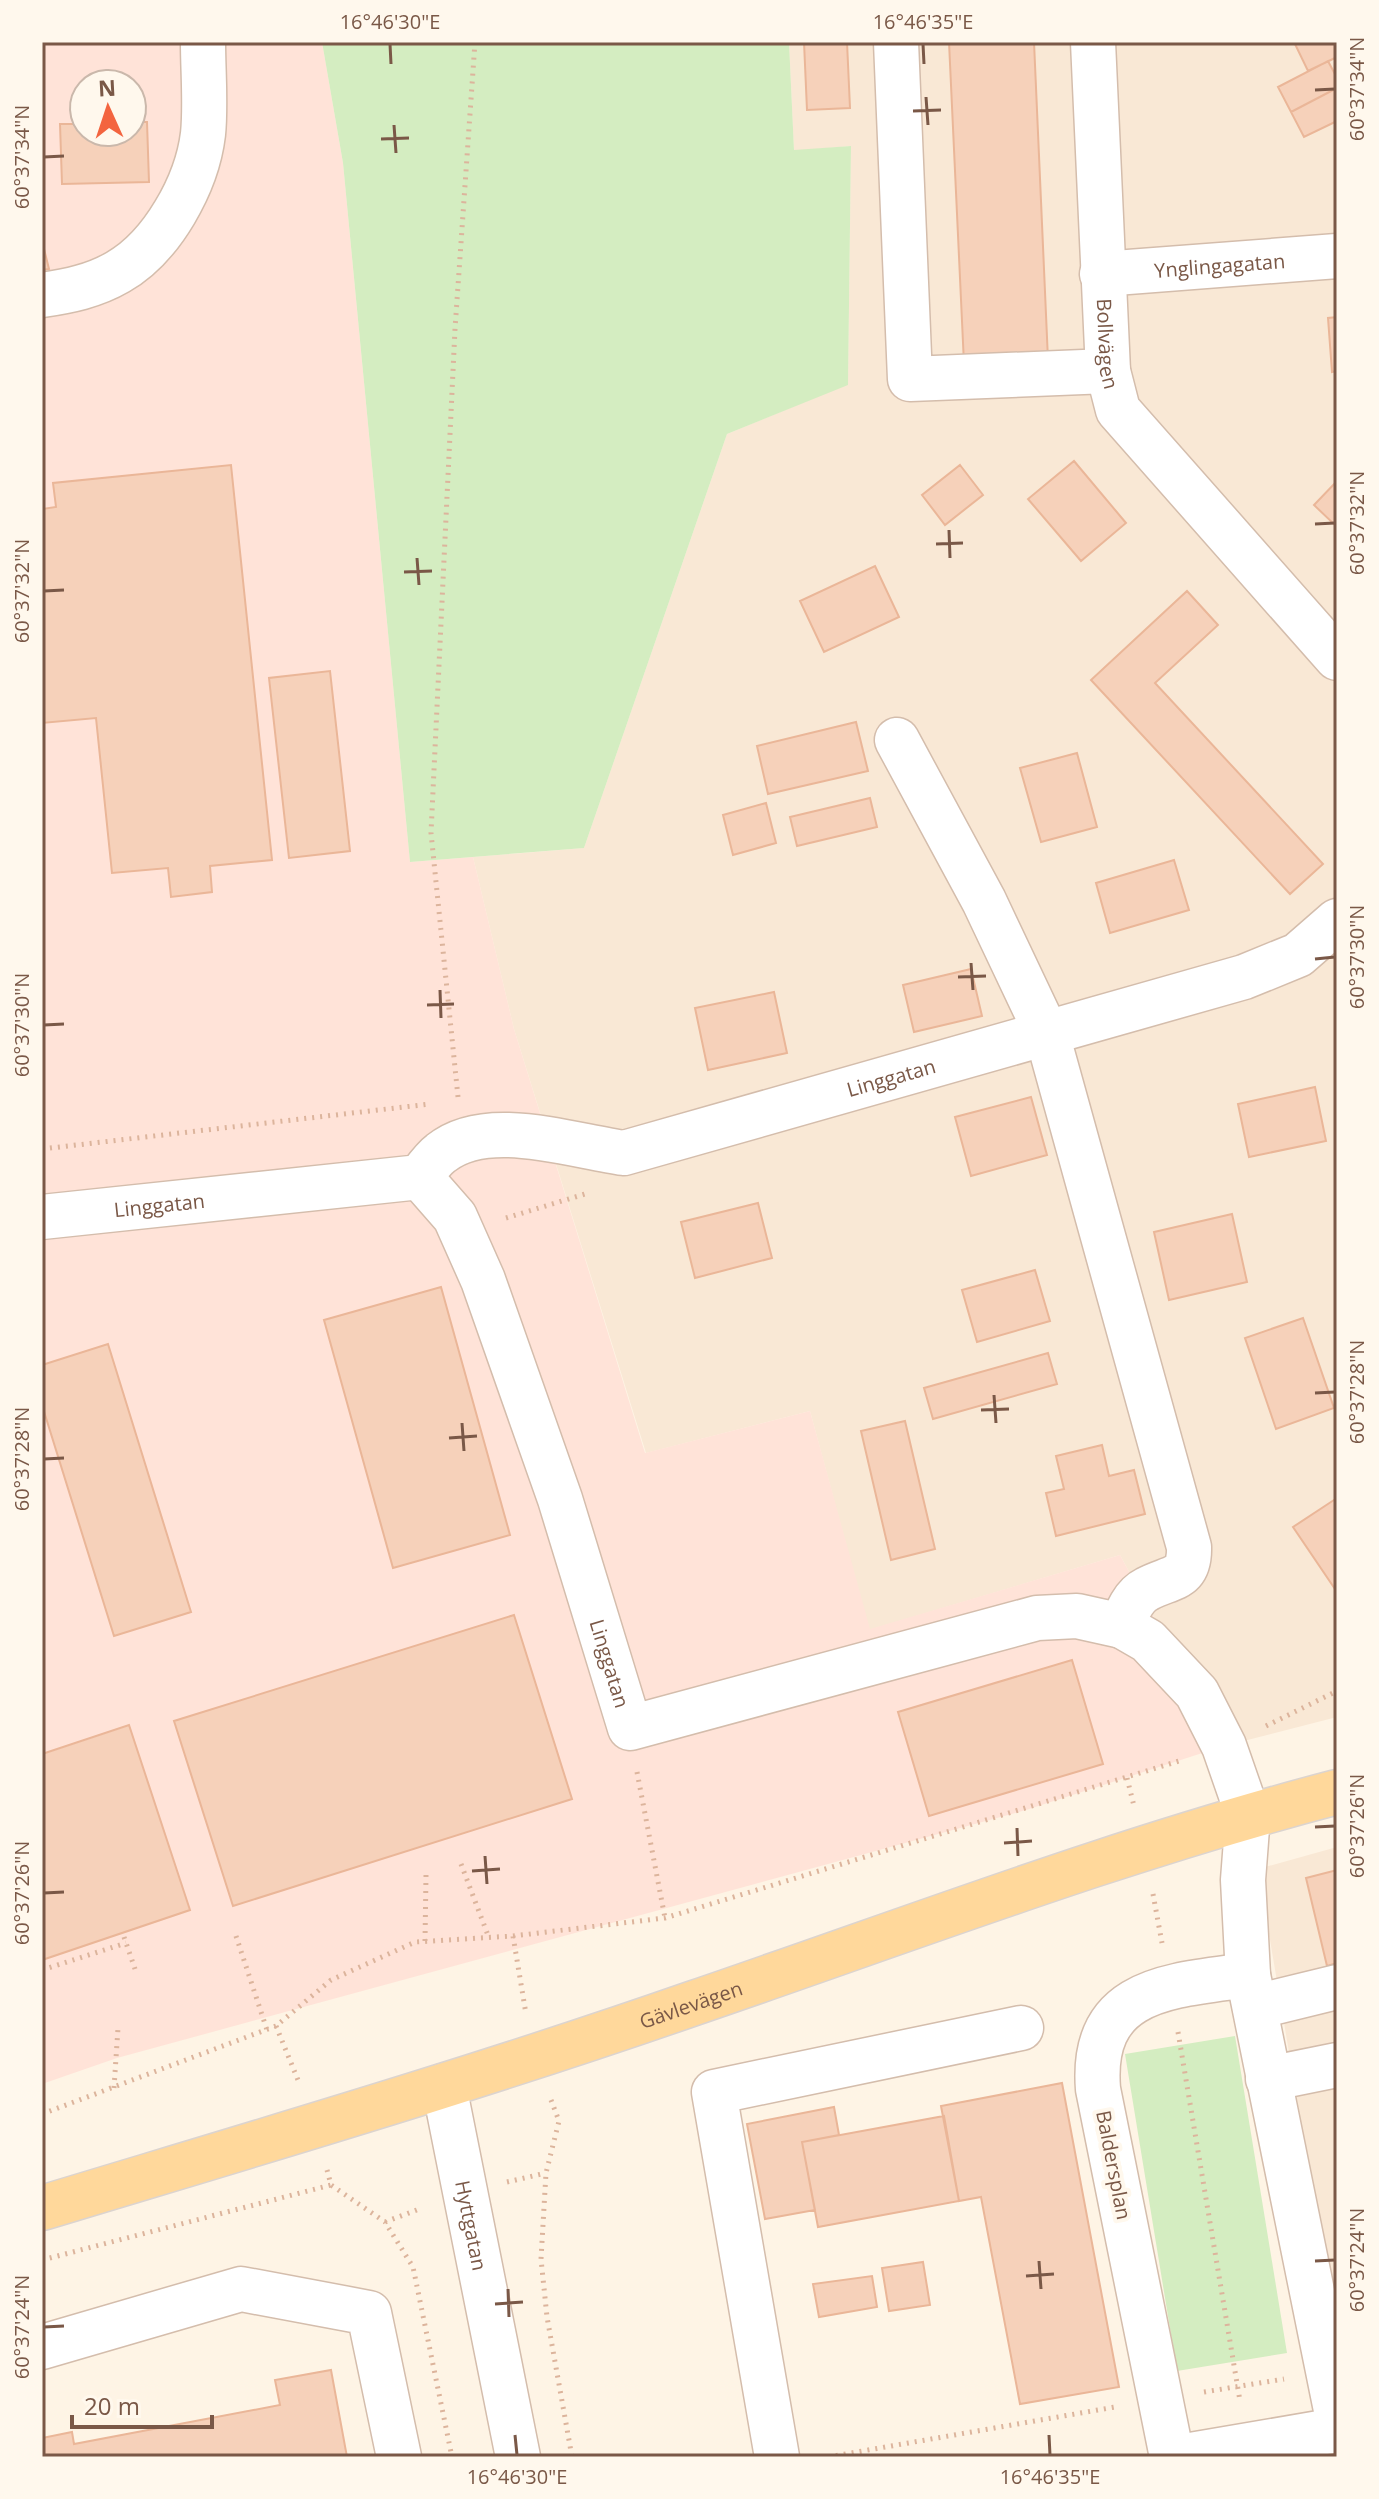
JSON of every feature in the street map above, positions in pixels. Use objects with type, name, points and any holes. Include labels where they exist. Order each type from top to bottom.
[{"type":"main road","name":"Gävlevägen","points":[[42,2208],[444,2086],[962,1908],[1248,1815],[1337,1792]]},
{"type":"street","points":[[42,295],[76,291],[121,271],[148,247],[170,218],[198,160],[203,132],[203,42]]},
{"type":"street","points":[[896,42],[910,379],[1108,371]]},
{"type":"street","name":"Bollvägen","points":[[1093,42],[1108,371],[1118,410],[1337,658]]},
{"type":"street","name":"Ynglingagatan","points":[[1102,274],[1337,256]]},
{"type":"street","points":[[897,740],[984,901],[1047,1034],[1189,1547],[1190,1561],[1185,1571],[1146,1589],[1128,1610],[1122,1626]]},
{"type":"street","name":"Linggatan","points":[[42,1217],[420,1177],[442,1152],[483,1138],[535,1135],[624,1153],[1244,977],[1298,955],[1337,921]]},
{"type":"street","name":"Linggatan","points":[[420,1177],[455,1217],[483,1280],[560,1499],[630,1728],[1037,1618],[1077,1616],[1122,1626],[1148,1641],[1197,1693],[1224,1746],[1248,1815]]},
{"type":"street","points":[[1248,1815],[1243,1880],[1252,1991],[1268,2079],[1330,2359],[1337,2415]]},
{"type":"street","name":"Baldersplan","points":[[1172,2457],[1098,2089],[1096,2063],[1113,2019],[1141,1995],[1170,1986],[1252,1991],[1337,1987]]},
{"type":"street","points":[[777,2457],[714,2092],[1021,2028]]},
{"type":"street","points":[[1268,2079],[1337,2065]]},
{"type":"street","name":"Hyttgatan","points":[[444,2086],[518,2457]]},
{"type":"street","points":[[42,2347],[241,2289],[369,2313],[399,2457]]},
{"type":"street","points":[[1179,2457],[1337,2430]]},
{"type":"path","points":[[42,1149],[459,1101],[431,833],[455,329],[475,42]]},
{"type":"path","points":[[498,1221],[589,1192]]},
{"type":"path","points":[[42,2114],[276,2026],[331,1980],[415,1942],[513,1936],[665,1918],[1026,1810],[1224,1746],[1337,1691]]},
{"type":"path","points":[[630,1728],[653,1871],[665,1918]]},
{"type":"path","points":[[461,1864],[489,1938]]},
{"type":"path","points":[[425,1941],[426,1875]]},
{"type":"path","points":[[1153,1890],[1248,2445]]},
{"type":"path","points":[[236,1936],[267,2030]]},
{"type":"path","points":[[513,1936],[536,2056],[559,2121],[546,2173],[541,2259],[547,2317],[572,2457]]},
{"type":"path","points":[[42,1970],[125,1940],[135,1969]]},
{"type":"path","points":[[276,2026],[316,2125],[331,2185],[385,2222],[413,2267],[452,2457]]},
{"type":"path","points":[[114,2088],[118,2028]]},
{"type":"path","points":[[42,2260],[331,2185]]},
{"type":"path","points":[[828,2457],[1238,2387],[1330,2359]]},
{"type":"shaded area","points":[[42,42],[322,42],[343,163],[410,862],[473,857],[514,1029],[645,1453],[810,1411],[870,1629],[1120,1555],[1224,1746],[1026,1810],[117,2058],[42,2084]]},
{"type":"shaded area","points":[[789,42],[1337,42],[1337,1717],[1224,1746],[1120,1555],[869,1630],[810,1411],[646,1453],[514,1029],[473,857],[584,848],[727,434],[848,384],[851,146],[794,151]]},
{"type":"shaded area","points":[[1337,1847],[1337,2336],[1258,1869]]},
{"type":"green space","points":[[322,42],[789,42],[794,150],[851,146],[848,385],[727,434],[584,848],[410,862],[343,163]]},
{"type":"green space","points":[[1235,2036],[1287,2353],[1177,2371],[1125,2054]]},
{"type":"building","points":[[804,42],[847,42],[850,108],[807,110]]},
{"type":"building","points":[[949,42],[1034,42],[1048,360],[964,364]]},
{"type":"building","points":[[1294,42],[1337,42],[1337,57],[1308,71]]},
{"type":"building","points":[[1328,61],[1337,78],[1337,88],[1291,112],[1278,87]]},
{"type":"building","points":[[1337,88],[1337,121],[1304,137],[1291,112]]},
{"type":"building","points":[[60,124],[68,124],[68,148],[148,148],[149,182],[62,184]]},
{"type":"building","points":[[42,241],[49,269],[42,270]]},
{"type":"building","points":[[1337,317],[1337,371],[1332,372],[1328,318]]},
{"type":"building","points":[[1074,461],[1126,523],[1081,561],[1028,499]]},
{"type":"building","points":[[231,465],[272,860],[210,866],[212,892],[171,897],[168,868],[112,873],[96,718],[42,723],[42,509],[56,507],[53,483]]},
{"type":"building","points":[[960,465],[983,495],[945,525],[922,495]]},
{"type":"building","points":[[1337,481],[1337,527],[1314,505]]},
{"type":"building","points":[[875,566],[899,617],[824,652],[800,601]]},
{"type":"building","points":[[1187,591],[1218,625],[1155,683],[1323,864],[1290,894],[1091,680]]},
{"type":"building","points":[[330,671],[350,851],[289,858],[269,678]]},
{"type":"building","points":[[856,722],[868,771],[768,794],[757,746]]},
{"type":"building","points":[[1077,753],[1097,827],[1041,842],[1020,768]]},
{"type":"building","points":[[870,798],[877,827],[797,846],[790,817]]},
{"type":"building","points":[[766,803],[776,843],[733,855],[723,815]]},
{"type":"building","points":[[1174,860],[1189,910],[1110,933],[1096,883]]},
{"type":"building","points":[[971,969],[982,1016],[914,1032],[903,985]]},
{"type":"building","points":[[774,992],[787,1053],[708,1070],[695,1008]]},
{"type":"building","points":[[1315,1087],[1326,1141],[1249,1157],[1238,1104]]},
{"type":"building","points":[[1031,1097],[1047,1155],[971,1176],[955,1117]]},
{"type":"building","points":[[758,1203],[772,1258],[695,1278],[681,1222]]},
{"type":"building","points":[[1232,1214],[1247,1282],[1169,1300],[1154,1232]]},
{"type":"building","points":[[1035,1270],[1050,1321],[977,1342],[962,1290]]},
{"type":"building","points":[[441,1287],[510,1535],[393,1568],[324,1320]]},
{"type":"building","points":[[1303,1318],[1334,1408],[1276,1429],[1245,1338]]},
{"type":"building","points":[[108,1344],[191,1612],[114,1636],[42,1405],[42,1365]]},
{"type":"building","points":[[1048,1353],[1057,1384],[933,1419],[924,1388]]},
{"type":"building","points":[[905,1421],[935,1549],[891,1560],[861,1431]]},
{"type":"building","points":[[1102,1445],[1109,1476],[1134,1470],[1145,1514],[1056,1536],[1046,1493],[1064,1489],[1056,1456]]},
{"type":"building","points":[[1337,1498],[1337,1592],[1293,1527]]},
{"type":"building","points":[[514,1615],[572,1799],[233,1906],[174,1721]]},
{"type":"building","points":[[1072,1660],[1103,1764],[929,1816],[898,1712]]},
{"type":"building","points":[[129,1725],[190,1910],[42,1960],[42,1754]]},
{"type":"building","points":[[1337,1870],[1337,1963],[1327,1966],[1306,1878]]},
{"type":"building","points":[[1062,2083],[1119,2387],[1020,2404],[981,2197],[959,2201],[941,2106]]},
{"type":"building","points":[[834,2107],[839,2135],[802,2142],[815,2210],[765,2219],[747,2124]]},
{"type":"building","points":[[944,2116],[959,2201],[818,2227],[802,2142]]},
{"type":"building","points":[[923,2262],[930,2305],[889,2311],[882,2268]]},
{"type":"building","points":[[872,2276],[877,2307],[819,2317],[813,2284]]},
{"type":"building","points":[[331,2370],[347,2457],[42,2457],[42,2438],[72,2432],[74,2444],[280,2405],[275,2380]]}]
